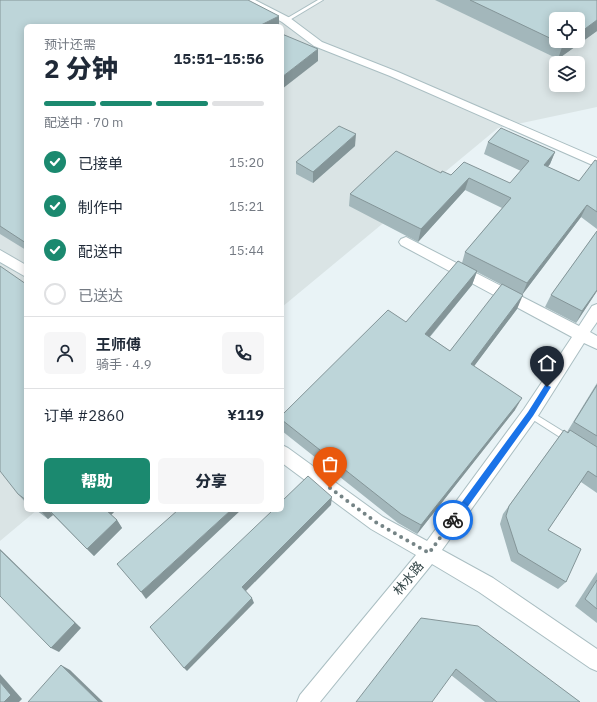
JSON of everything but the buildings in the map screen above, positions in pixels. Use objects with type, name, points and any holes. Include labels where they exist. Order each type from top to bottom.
[{"type":"street","points":[[248,0],[286,20],[318,44],[394,74],[597,163]]},
{"type":"street","points":[[406,242],[597,343]]},
{"type":"street","points":[[0,255],[24,271]]},
{"type":"street","name":"林水路","points":[[307,702],[429,553],[530,414],[597,310]]},
{"type":"street","points":[[284,454],[377,523],[486,585],[597,661]]},
{"type":"lane","points":[[286,20],[321,0]]},
{"type":"lane","points":[[530,414],[577,444]]},
{"type":"shaded area","points":[[0,0],[597,0],[597,107],[498,128],[284,305],[284,24],[24,24],[24,512],[35,512],[0,541]]},
{"type":"way so far","points":[[330,488],[377,523],[429,553],[453,520]]},
{"type":"route","points":[[453,520],[530,414],[547,387]]}]
